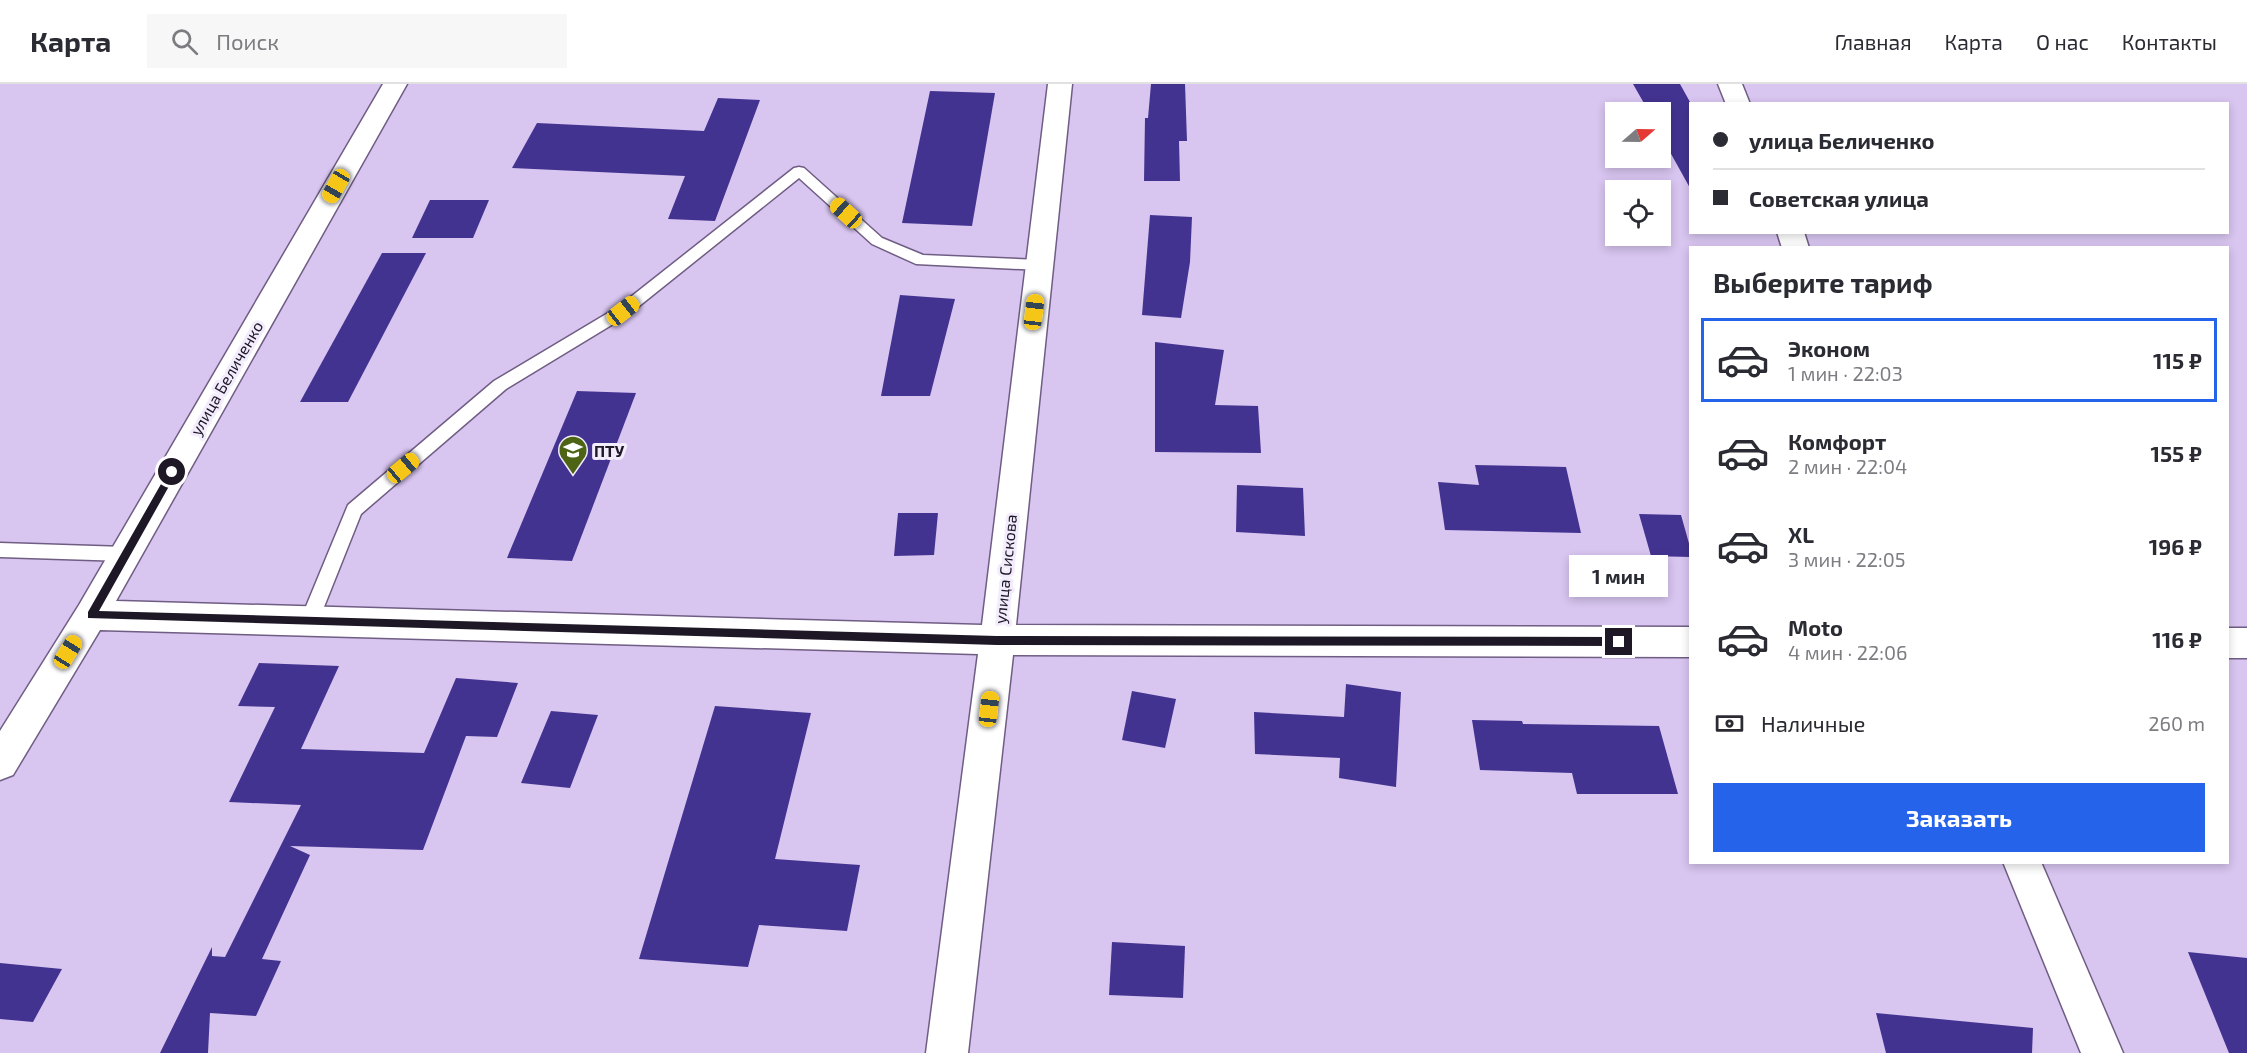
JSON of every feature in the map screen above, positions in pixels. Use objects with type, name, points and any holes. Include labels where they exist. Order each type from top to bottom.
[{"type":"street","name":"улица Беличенко","points":[[0,763],[91,615],[395,84]]},
{"type":"street","name":"улица Сискова","points":[[946,1053],[997,640],[1060,84]]},
{"type":"street","points":[[1730,84],[1737,102]]},
{"type":"street","points":[[91,615],[997,640],[1689,642]]},
{"type":"street","points":[[2229,643],[2247,643]]},
{"type":"street","points":[[2023,864],[2102,1053]]},
{"type":"lane","points":[[309,621],[354,510],[500,385],[623,311],[799,171],[877,241],[921,260],[1040,265]]},
{"type":"lane","points":[[0,550],[125,554]]},
{"type":"building","points":[[1151,84],[1185,84],[1187,141],[1179,141],[1180,181],[1144,181],[1145,118],[1148,118]]},
{"type":"building","points":[[1633,84],[1680,84],[1690,102],[1689,186],[1671,154],[1671,102],[1643,102]]},
{"type":"building","points":[[930,91],[995,93],[972,226],[902,223]]},
{"type":"building","points":[[718,98],[760,100],[715,221],[668,219],[685,176],[512,168],[537,123],[704,131]]},
{"type":"building","points":[[430,200],[489,200],[473,238],[412,238]]},
{"type":"building","points":[[1150,215],[1192,217],[1190,262],[1181,318],[1142,315]]},
{"type":"building","points":[[382,253],[426,253],[348,402],[300,402]]},
{"type":"building","points":[[900,295],[955,299],[930,396],[881,396]]},
{"type":"building","points":[[1155,342],[1224,350],[1215,405],[1258,406],[1261,453],[1155,452]]},
{"type":"building","name":"ПТУ","points":[[577,391],[636,393],[572,561],[507,558]]},
{"type":"building","points":[[1475,465],[1566,467],[1581,533],[1445,530],[1438,482],[1479,485]]},
{"type":"building","points":[[1237,485],[1303,488],[1305,536],[1236,532]]},
{"type":"building","points":[[898,513],[938,513],[934,555],[894,556]]},
{"type":"building","points":[[1639,514],[1681,515],[1689,543],[1689,557],[1651,556]]},
{"type":"building","points":[[259,663],[339,666],[301,749],[424,753],[456,678],[518,683],[497,737],[466,736],[423,850],[290,846],[310,855],[262,959],[281,961],[256,1016],[210,1013],[208,1053],[160,1053],[212,947],[212,956],[225,957],[301,805],[229,802],[275,707],[238,706]]},
{"type":"building","points":[[1346,684],[1401,692],[1396,787],[1339,778],[1340,758],[1255,754],[1254,712],[1344,717]]},
{"type":"building","points":[[1132,691],[1176,699],[1165,748],[1122,740]]},
{"type":"building","points":[[715,706],[811,713],[775,859],[860,865],[847,931],[759,925],[748,967],[639,959]]},
{"type":"building","points":[[551,711],[598,715],[570,788],[521,783]]},
{"type":"building","points":[[1472,720],[1522,721],[1523,724],[1659,726],[1678,794],[1577,794],[1572,773],[1480,770]]},
{"type":"building","points":[[1112,942],[1185,946],[1183,998],[1109,995]]},
{"type":"building","points":[[2188,952],[2247,958],[2247,1053],[2229,1053]]},
{"type":"building","points":[[0,963],[62,969],[33,1022],[0,1019]]},
{"type":"building","points":[[1876,1013],[2033,1028],[2032,1053],[1886,1053]]},
{"type":"place","name":"ПТУ","points":[[573,476]]},
{"type":"route","points":[[172,472],[91,615],[997,640],[1619,642]]}]
